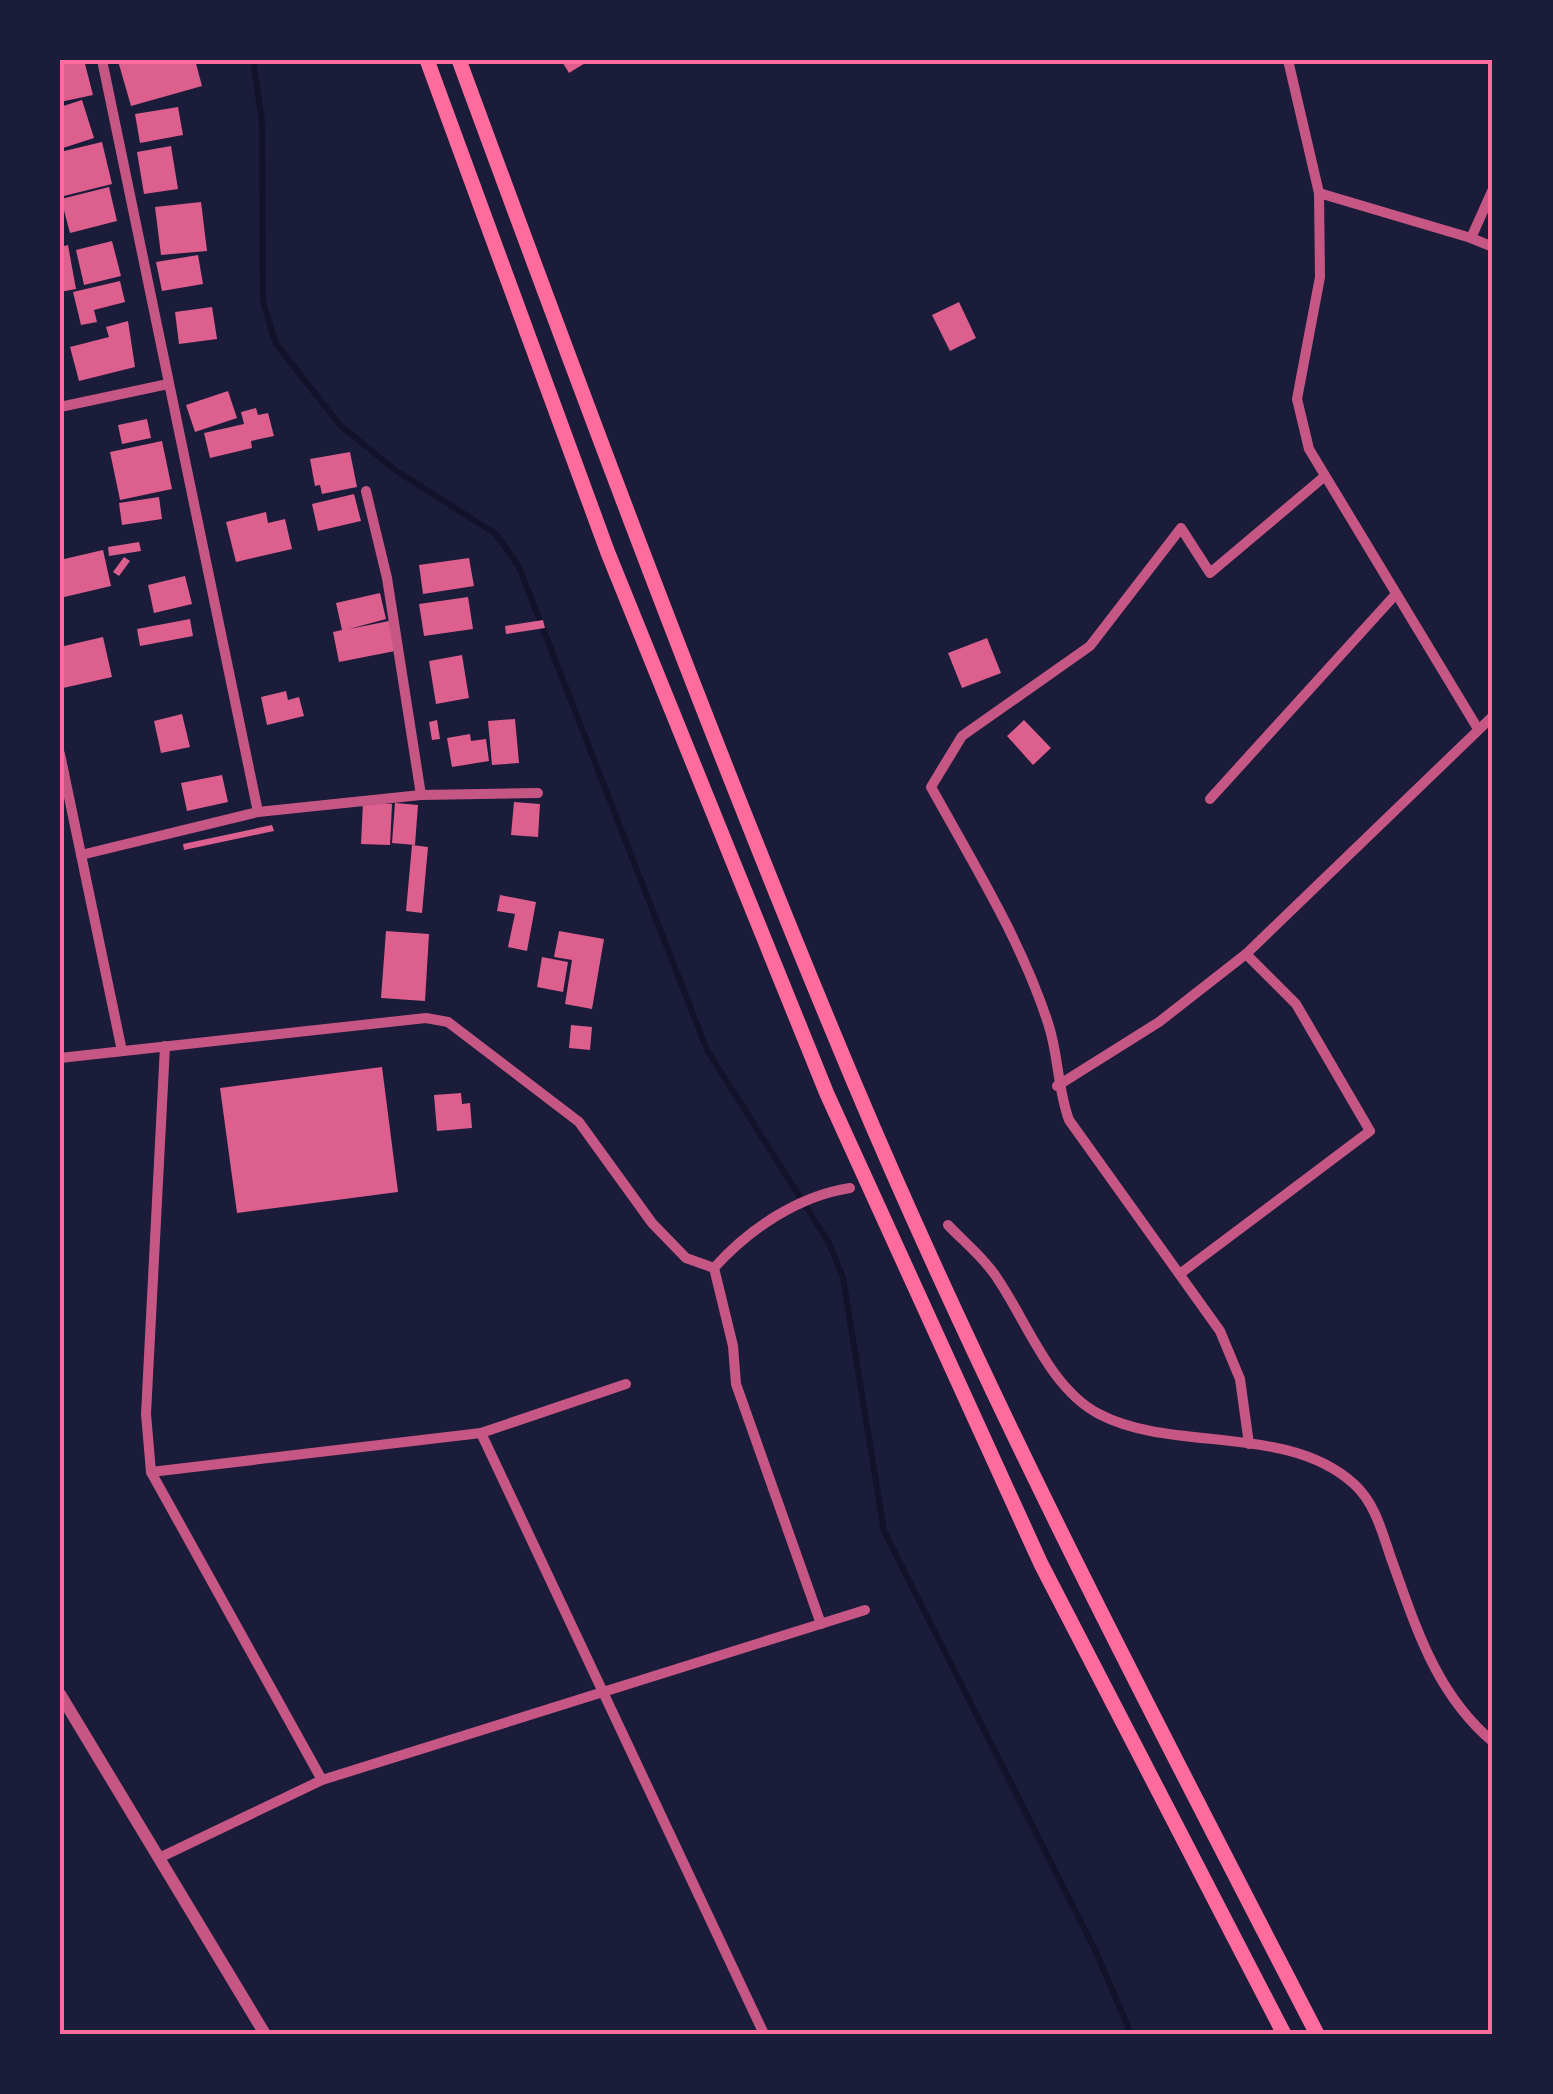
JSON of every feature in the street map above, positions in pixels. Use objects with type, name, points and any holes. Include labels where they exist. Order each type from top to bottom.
[{"type":"main road","points":[[428,60],[608,553],[827,1094],[1041,1564],[1284,2034]]},
{"type":"main road","points":[[459,60],[636,542],[854,1082],[1068,1551],[1317,2034]]},
{"type":"street","points":[[102,60],[258,812]]},
{"type":"street","points":[[1288,60],[1319,193],[1320,277],[1297,399],[1309,449],[1478,729]]},
{"type":"street","points":[[1471,238],[1493,189]]},
{"type":"street","points":[[1319,193],[1493,247]]},
{"type":"street","points":[[60,407],[168,384]]},
{"type":"street","points":[[1249,1444],[1240,1379],[1220,1331],[1069,1120],[1057,1086],[1058,1055],[1047,1019],[997,904],[930,788],[962,736],[1090,646],[1182,528],[1210,573],[1325,476]]},
{"type":"street","points":[[366,491],[388,578],[421,795]]},
{"type":"street","points":[[1210,799],[1396,594]]},
{"type":"street","points":[[1057,1086],[1159,1022],[1246,954],[1493,716]]},
{"type":"street","points":[[60,754],[122,1050]]},
{"type":"street","points":[[81,855],[258,812],[421,795],[538,793]]},
{"type":"street","points":[[1181,1273],[1370,1131],[1296,1004],[1246,954]]},
{"type":"street","points":[[60,1058],[426,1018],[448,1022],[579,1122],[652,1223],[686,1258],[714,1268]]},
{"type":"street","points":[[166,1046],[146,1414],[151,1472],[322,1780]]},
{"type":"street","points":[[714,1268],[735,1244],[815,1194],[850,1188]]},
{"type":"street","points":[[948,1224],[993,1272],[1067,1388],[1100,1414],[1140,1426],[1297,1453],[1330,1465],[1357,1486],[1375,1512],[1440,1682],[1469,1721],[1493,1742]]},
{"type":"street","points":[[714,1268],[733,1346],[736,1384],[820,1624]]},
{"type":"street","points":[[151,1472],[481,1433],[626,1384]]},
{"type":"street","points":[[481,1433],[764,2034]]},
{"type":"street","points":[[159,1858],[322,1780],[864,1610]]},
{"type":"street","points":[[60,1694],[266,2034]]},
{"type":"building","points":[[60,60],[84,60],[93,95],[60,102]]},
{"type":"building","points":[[195,60],[202,86],[131,106],[118,61]]},
{"type":"building","points":[[561,60],[590,60],[569,73]]},
{"type":"building","points":[[82,100],[94,138],[60,149],[60,107]]},
{"type":"building","points":[[178,107],[183,135],[140,143],[135,114]]},
{"type":"building","points":[[102,142],[112,184],[60,197],[60,152]]},
{"type":"building","points":[[171,146],[178,189],[144,194],[137,152]]},
{"type":"building","points":[[109,187],[117,221],[70,233],[61,199]]},
{"type":"building","points":[[201,202],[207,251],[161,255],[155,207]]},
{"type":"building","points":[[112,241],[121,276],[84,285],[76,250]]},
{"type":"building","points":[[68,245],[76,289],[60,292],[60,247]]},
{"type":"building","points":[[198,255],[203,284],[162,291],[156,262]]},
{"type":"building","points":[[120,281],[125,302],[94,310],[97,322],[81,325],[73,292]]},
{"type":"building","points":[[959,302],[976,338],[950,351],[932,315]]},
{"type":"building","points":[[212,307],[217,339],[179,344],[175,312]]},
{"type":"building","points":[[128,321],[135,367],[79,381],[70,347],[109,337],[106,327]]},
{"type":"building","points":[[228,391],[237,418],[195,432],[186,405]]},
{"type":"building","points":[[256,408],[258,415],[268,413],[274,436],[251,441],[252,448],[210,458],[204,433],[244,424],[241,412]]},
{"type":"building","points":[[147,419],[151,438],[122,444],[118,425]]},
{"type":"building","points":[[162,441],[172,489],[120,500],[110,452]]},
{"type":"building","points":[[350,452],[357,487],[322,494],[320,485],[315,486],[310,459]]},
{"type":"building","points":[[354,494],[361,521],[318,531],[312,504]]},
{"type":"building","points":[[159,497],[162,519],[122,525],[119,503]]},
{"type":"building","points":[[266,512],[268,523],[285,519],[292,549],[236,562],[226,522]]},
{"type":"building","points":[[139,542],[141,551],[109,556],[108,547]]},
{"type":"building","points":[[103,550],[111,586],[60,598],[60,560]]},
{"type":"building","points":[[124,557],[130,561],[119,576],[113,572]]},
{"type":"building","points":[[469,558],[474,586],[423,594],[419,565]]},
{"type":"building","points":[[185,576],[192,604],[154,613],[148,585]]},
{"type":"building","points":[[380,593],[386,619],[349,629],[389,621],[395,651],[339,662],[333,632],[342,630],[336,603]]},
{"type":"building","points":[[468,597],[473,629],[424,636],[419,604]]},
{"type":"building","points":[[190,619],[193,636],[140,646],[137,629]]},
{"type":"building","points":[[543,620],[545,628],[506,634],[505,626]]},
{"type":"building","points":[[103,637],[112,677],[63,688],[60,647]]},
{"type":"building","points":[[987,638],[1001,673],[962,688],[948,653]]},
{"type":"building","points":[[462,655],[469,698],[436,704],[429,661]]},
{"type":"building","points":[[286,691],[288,700],[299,697],[304,716],[267,725],[261,697]]},
{"type":"building","points":[[182,714],[190,747],[161,753],[154,721]]},
{"type":"building","points":[[515,719],[519,763],[492,765],[488,721]]},
{"type":"building","points":[[437,720],[440,739],[432,740],[429,722]]},
{"type":"building","points":[[1024,720],[1051,748],[1033,765],[1007,736]]},
{"type":"building","points":[[470,734],[471,741],[486,739],[489,761],[452,767],[447,738]]},
{"type":"building","points":[[222,775],[228,802],[187,811],[181,783]]},
{"type":"building","points":[[363,802],[392,804],[390,845],[361,844]]},
{"type":"building","points":[[514,802],[540,804],[538,837],[511,835]]},
{"type":"building","points":[[395,803],[418,805],[415,845],[392,843]]},
{"type":"building","points":[[272,825],[274,831],[184,850],[183,844]]},
{"type":"building","points":[[412,845],[428,847],[422,913],[406,911]]},
{"type":"building","points":[[500,895],[536,902],[527,951],[508,947],[515,914],[497,911]]},
{"type":"building","points":[[386,931],[429,934],[425,1001],[381,998]]},
{"type":"building","points":[[559,931],[604,939],[592,1009],[565,1004],[572,960],[554,957]]},
{"type":"building","points":[[542,957],[568,962],[563,992],[537,987]]},
{"type":"building","points":[[571,1025],[592,1027],[590,1050],[569,1048]]},
{"type":"building","points":[[382,1067],[398,1192],[237,1213],[220,1088]]},
{"type":"building","points":[[461,1093],[462,1104],[470,1103],[472,1128],[437,1131],[434,1095]]},
{"type":"waterway","points":[[253,60],[262,121],[263,302],[276,344],[340,425],[395,470],[496,534],[519,567],[707,1050],[829,1243],[843,1278],[884,1531],[1096,1952],[1131,2034]]}]
